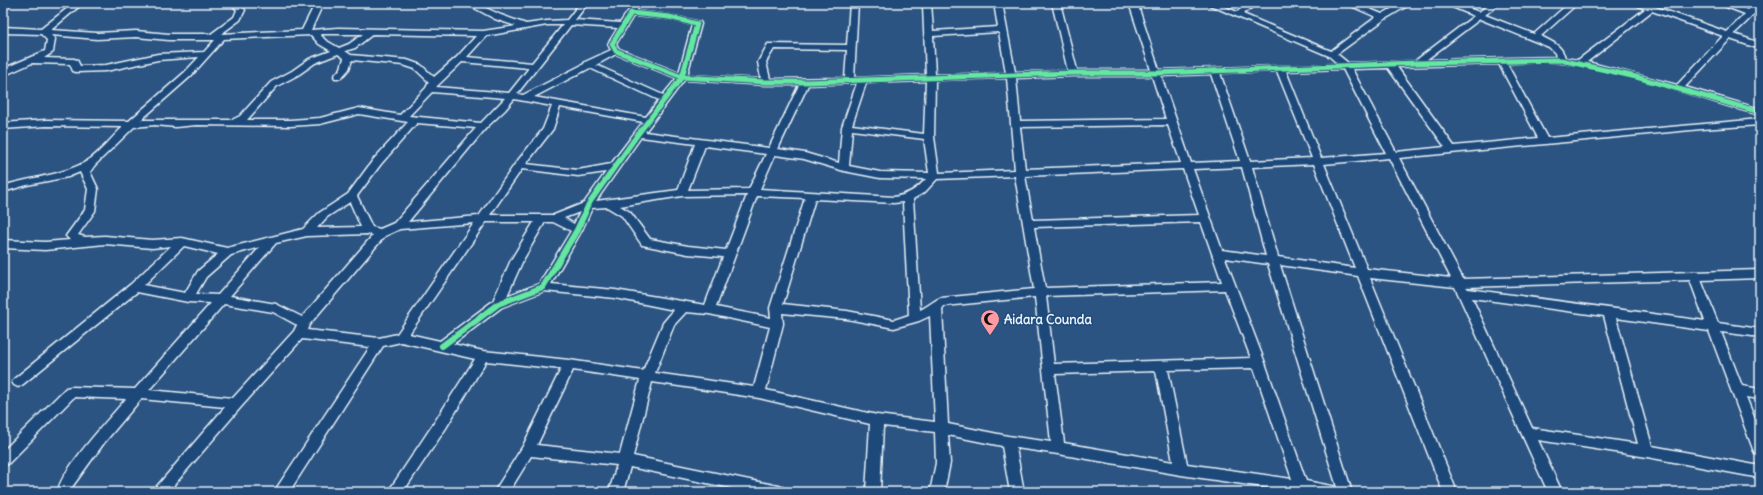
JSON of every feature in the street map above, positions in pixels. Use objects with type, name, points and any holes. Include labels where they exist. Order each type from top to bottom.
[{"type":"street","points":[[3,7],[8,3]]},
{"type":"street","points":[[43,32],[79,3]]},
{"type":"street","points":[[84,241],[71,236],[90,211],[93,189],[85,172],[91,163],[188,74],[206,54],[218,37],[237,18],[241,10],[237,6],[238,3]]},
{"type":"street","points":[[309,32],[318,8],[314,3]]},
{"type":"street","points":[[398,226],[483,126],[502,108],[584,3]]},
{"type":"street","points":[[638,3],[621,26],[612,44],[616,50],[682,77],[766,82],[805,82],[849,79],[1073,73],[1157,73],[1346,66],[1391,66],[1417,63],[1561,60],[1580,63],[1679,88],[1760,112]]},
{"type":"street","points":[[849,79],[854,3]]},
{"type":"street","points":[[160,492],[302,328],[381,233],[398,226],[482,219],[555,218],[588,205],[609,204],[682,193],[753,192],[894,200],[908,198],[923,190],[934,176],[929,137],[931,78],[930,34],[927,3],[915,3]]},
{"type":"street","points":[[998,3],[1011,75],[1020,174],[1040,292],[1042,321],[1058,448]]},
{"type":"street","points":[[1056,3],[1073,73]]},
{"type":"street","points":[[1146,3],[1134,6],[1172,122],[1229,286],[1259,363],[1302,489]]},
{"type":"street","points":[[1209,3],[1332,54],[1346,66],[1394,155],[1461,288],[1555,492]]},
{"type":"street","points":[[1237,15],[1254,3]]},
{"type":"street","points":[[1348,3],[1382,17]]},
{"type":"street","points":[[1332,54],[1382,17],[1408,3]]},
{"type":"street","points":[[1447,3],[1552,45],[1559,52],[1561,60]]},
{"type":"street","points":[[1417,63],[1496,3]]},
{"type":"street","points":[[1535,37],[1574,3]]},
{"type":"street","points":[[1636,3],[1760,46]]},
{"type":"street","points":[[1720,3],[1751,13]]},
{"type":"street","points":[[1679,88],[1759,3]]},
{"type":"street","points":[[475,4],[498,17],[524,26]]},
{"type":"street","points":[[1580,63],[1651,8]]},
{"type":"street","points":[[543,286],[577,230],[588,205],[638,134],[682,77],[697,24],[669,17],[630,13]]},
{"type":"street","points":[[3,30],[97,36],[136,34],[169,37],[218,37],[309,32],[483,34],[524,26],[570,22],[621,26]]},
{"type":"street","points":[[930,34],[1002,29]]},
{"type":"street","points":[[3,72],[29,60],[41,57],[49,52],[51,39],[43,32]]},
{"type":"street","points":[[309,32],[322,42],[349,57],[404,62],[418,67],[432,85],[524,98],[649,120]]},
{"type":"street","points":[[234,122],[243,118],[274,84],[295,73],[312,61],[352,46],[371,32]]},
{"type":"street","points":[[403,117],[432,85],[460,59],[483,34]]},
{"type":"street","points":[[766,82],[762,62],[772,46],[851,48]]},
{"type":"street","points":[[524,98],[616,50]]},
{"type":"street","points":[[29,60],[74,62],[76,69],[106,68],[158,57],[206,54]]},
{"type":"street","points":[[338,76],[345,69],[349,57]]},
{"type":"street","points":[[460,59],[536,66]]},
{"type":"street","points":[[1502,62],[1544,141]]},
{"type":"street","points":[[588,64],[664,99]]},
{"type":"street","points":[[1391,66],[1451,149]]},
{"type":"street","points":[[1282,69],[1450,492]]},
{"type":"street","points":[[1215,71],[1246,163],[1273,261],[1345,492]]},
{"type":"street","points":[[844,168],[847,127],[863,79]]},
{"type":"street","points":[[709,310],[753,192],[805,82]]},
{"type":"street","points":[[402,337],[519,166],[548,129],[557,104]]},
{"type":"street","points":[[3,126],[31,124],[132,124],[155,122],[176,124],[196,122],[290,123],[312,121],[359,111],[415,120],[483,126]]},
{"type":"street","points":[[307,232],[323,215],[352,196],[377,162],[415,120]]},
{"type":"street","points":[[1015,124],[1172,122]]},
{"type":"street","points":[[638,134],[805,156],[844,168],[880,175],[934,176],[1020,174],[1318,161],[1701,126],[1760,122]]},
{"type":"street","points":[[3,132],[31,124]]},
{"type":"street","points":[[847,127],[929,137]]},
{"type":"street","points":[[682,193],[701,142]]},
{"type":"street","points":[[3,189],[25,182],[64,175],[91,163]]},
{"type":"street","points":[[519,166],[578,172],[615,167]]},
{"type":"street","points":[[352,196],[368,230]]},
{"type":"street","points":[[759,393],[777,324],[776,308],[812,196]]},
{"type":"street","points":[[908,198],[914,318]]},
{"type":"street","points":[[609,204],[626,214],[646,242],[688,250],[730,254]]},
{"type":"street","points":[[498,304],[517,260],[542,218]]},
{"type":"street","points":[[555,218],[577,230]]},
{"type":"street","points":[[1029,224],[1206,218]]},
{"type":"street","points":[[188,298],[202,274],[227,252],[307,232],[368,230],[381,233]]},
{"type":"street","points":[[3,244],[45,246],[105,240],[152,244],[182,242],[227,252]]},
{"type":"street","points":[[65,492],[65,486],[99,439],[273,240]]},
{"type":"street","points":[[18,382],[135,287],[182,242]]},
{"type":"street","points":[[1218,253],[1461,288],[1609,313],[1760,333]]},
{"type":"street","points":[[1461,288],[1760,274]]},
{"type":"street","points":[[1694,276],[1760,449]]},
{"type":"street","points":[[442,346],[498,304],[543,286],[615,294],[683,307],[709,310],[777,324]]},
{"type":"street","points":[[776,308],[847,315],[894,324],[914,318],[936,308],[942,302],[1040,292],[1229,286]]},
{"type":"street","points":[[135,287],[188,298],[221,299],[276,308],[302,328],[379,343],[402,337],[483,356],[569,365],[759,393],[877,420],[942,428],[1008,442],[1058,448],[1302,489],[1333,492]]},
{"type":"street","points":[[616,492],[647,377],[669,323],[683,307]]},
{"type":"street","points":[[936,308],[943,463],[937,492]]},
{"type":"street","points":[[1609,313],[1647,451]]},
{"type":"street","points":[[281,492],[379,343]]},
{"type":"street","points":[[395,492],[441,424],[483,356]]},
{"type":"street","points":[[1048,369],[1259,363]]},
{"type":"street","points":[[501,492],[528,450],[569,365]]},
{"type":"street","points":[[1161,365],[1181,469]]},
{"type":"street","points":[[1738,390],[1760,394]]},
{"type":"street","points":[[3,460],[71,392],[138,394],[236,403]]},
{"type":"street","points":[[873,492],[877,420]]},
{"type":"street","points":[[1528,433],[1647,451],[1760,472]]},
{"type":"street","points":[[1008,442],[1017,492]]},
{"type":"street","points":[[528,450],[625,460],[777,492]]},
{"type":"cycle path","points":[[442,346],[498,304],[543,287],[577,230],[588,205],[638,134],[682,77],[697,24],[669,17],[631,13],[612,44],[616,51],[682,77],[766,82],[805,82],[1073,73],[1157,73],[1417,63],[1561,60],[1612,70],[1760,112]]},
{"type":"place","name":"Aidara Counda","points":[[990,336]]}]
